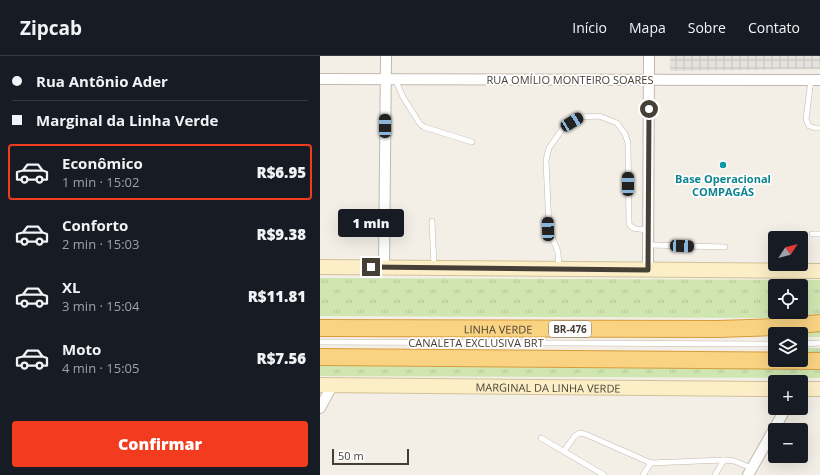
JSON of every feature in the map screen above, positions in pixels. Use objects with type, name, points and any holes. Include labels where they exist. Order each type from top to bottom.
[{"type":"highway","name":"LINHA VERDE","points":[[320,328],[718,329],[776,327],[820,323]]},
{"type":"highway","points":[[320,357],[820,361]]},
{"type":"main road","points":[[320,267],[820,271]]},
{"type":"main road","name":"MARGINAL DA LINHA VERDE","points":[[326,385],[768,389]]},
{"type":"main road","points":[[808,389],[820,389]]},
{"type":"street","points":[[384,267],[390,79],[386,56]]},
{"type":"street","points":[[648,270],[650,56]]},
{"type":"street","name":"RUA OMÍLIO MONTEIRO SOARES","points":[[320,78],[816,80]]},
{"type":"street","points":[[320,408],[326,385]]},
{"type":"street","points":[[750,471],[782,415]]},
{"type":"lane","points":[[390,79],[424,128],[472,142]]},
{"type":"lane","points":[[816,80],[806,119],[809,126],[820,128]]},
{"type":"lane","points":[[560,269],[558,252],[548,229],[546,160],[549,148],[563,128],[581,117],[599,116],[617,123],[626,134],[628,143],[629,224],[633,229],[649,229]]},
{"type":"lane","points":[[432,221],[434,268]]},
{"type":"lane","points":[[812,234],[820,234]]},
{"type":"lane","points":[[649,245],[725,247]]},
{"type":"lane","name":"CANALETA EXCLUSIVA BRT","points":[[320,342],[768,344]]},
{"type":"lane","points":[[808,344],[820,343]]},
{"type":"lane","points":[[564,451],[574,437],[579,434],[586,434],[651,462],[724,460],[734,461],[750,471]]},
{"type":"lane","points":[[541,438],[604,475]]},
{"type":"lane","points":[[715,475],[724,460]]},
{"type":"lane","points":[[643,475],[651,462]]},
{"type":"shaded area","points":[[670,56],[820,56],[820,69],[670,71]]},
{"type":"green space","points":[[320,278],[768,280],[768,318],[320,316]]},
{"type":"green space","points":[[808,280],[820,280],[820,314],[808,315]]},
{"type":"green space","points":[[820,330],[820,337],[808,337],[808,331]]},
{"type":"green space","points":[[808,348],[820,348],[820,352],[808,352]]},
{"type":"green space","points":[[320,366],[820,368],[820,378],[808,378],[808,375],[768,375],[768,378],[320,376]]},
{"type":"place","name":"Base Operacional COMPAGÁS","points":[[723,165]]},
{"type":"route","points":[[371,267],[648,270],[649,109]]}]
